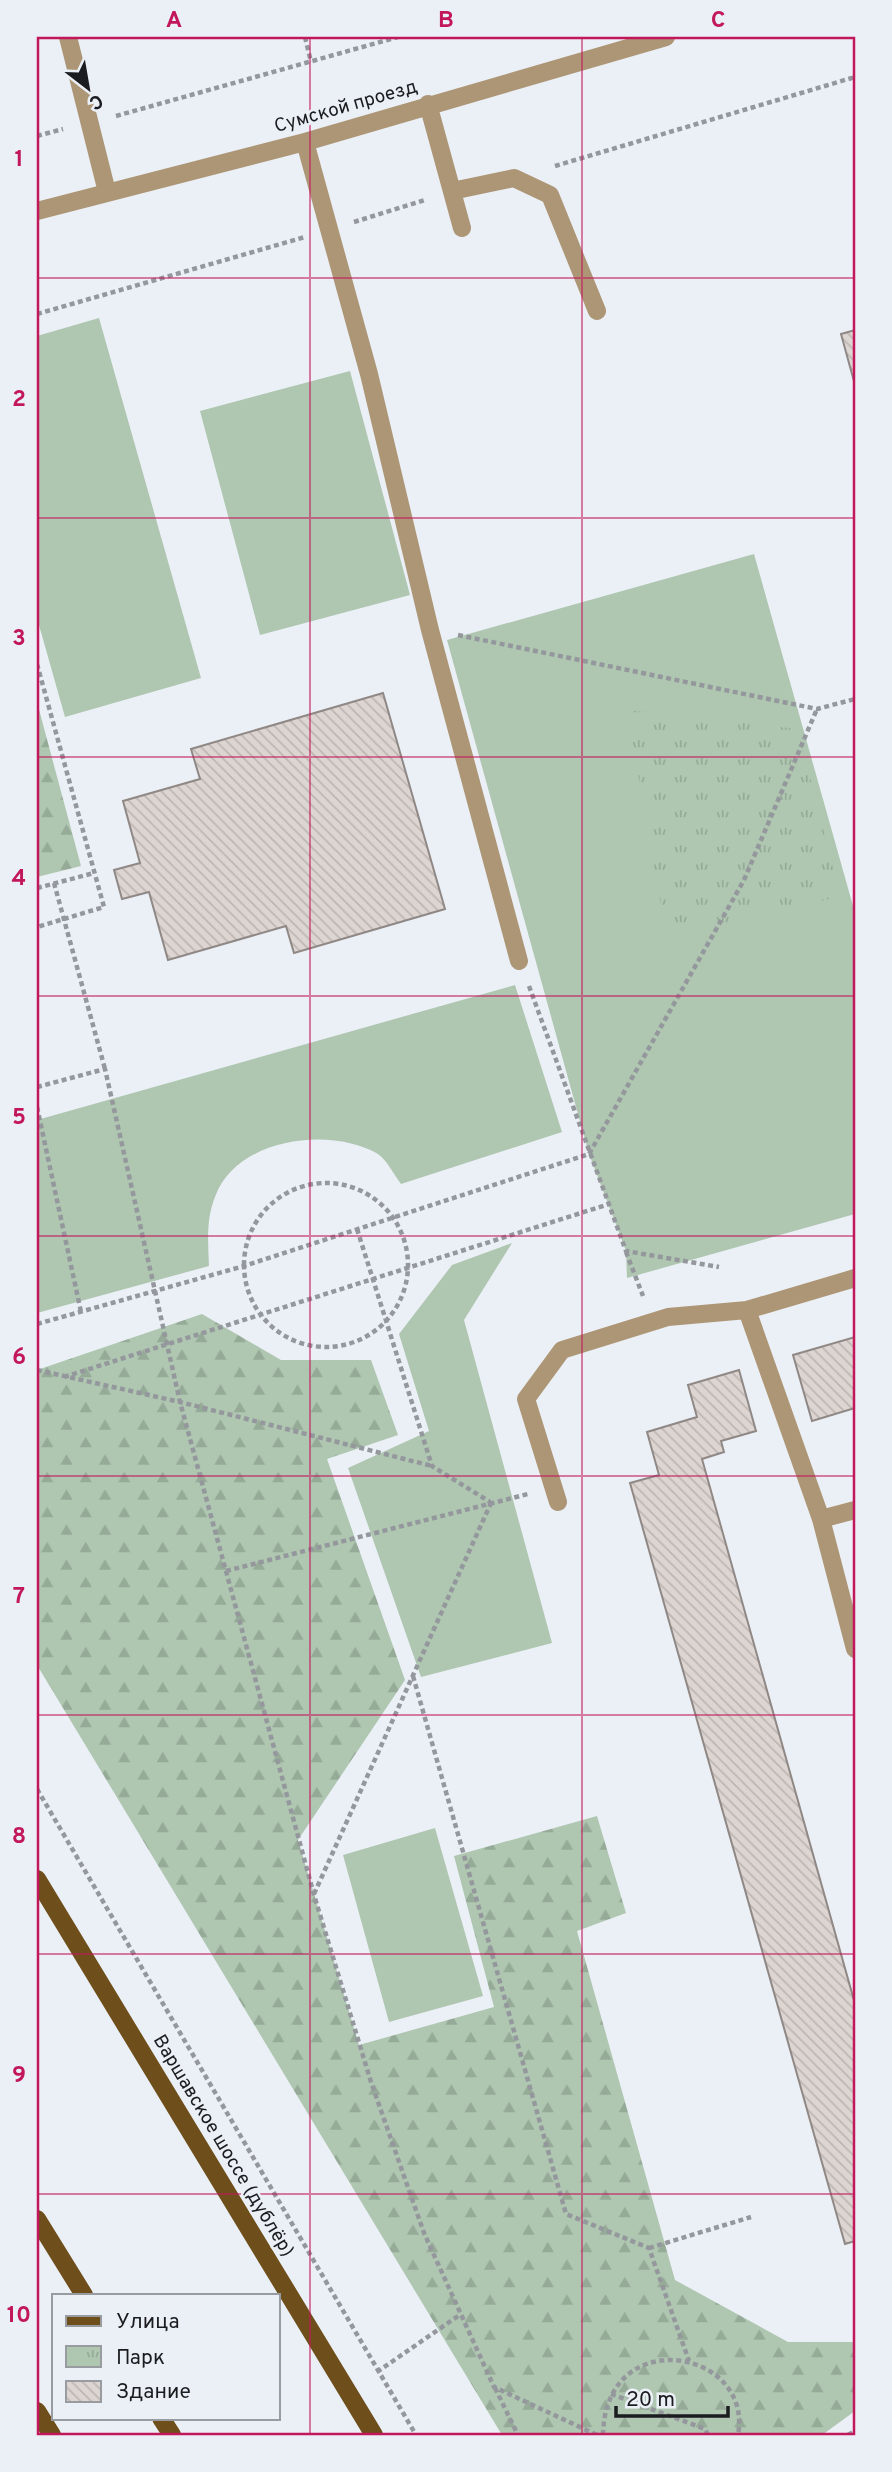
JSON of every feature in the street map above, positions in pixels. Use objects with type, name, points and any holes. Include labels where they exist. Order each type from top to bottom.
[{"type":"main road","name":"Варшавское шоссе (дублёр)","points":[[37,1880],[374,2435]]},
{"type":"main road","points":[[37,2220],[83,2294]]},
{"type":"main road","points":[[37,2411],[52,2435]]},
{"type":"main road","points":[[162,2420],[172,2435]]},
{"type":"street","points":[[68,37],[107,192]]},
{"type":"street","name":"Сумской проезд","points":[[37,211],[305,142],[661,38]]},
{"type":"street","points":[[428,104],[462,228]]},
{"type":"street","points":[[305,142],[369,374],[430,630],[519,961]]},
{"type":"street","points":[[453,191],[514,178],[550,195],[597,310]]},
{"type":"street","points":[[555,1495],[526,1399],[562,1350],[668,1317],[747,1310],[855,1278]]},
{"type":"street","points":[[747,1310],[821,1520],[855,1649]]},
{"type":"street","points":[[821,1520],[855,1510]]},
{"type":"path","points":[[305,37],[311,62]]},
{"type":"path","points":[[37,136],[398,37]]},
{"type":"path","points":[[514,178],[855,77]]},
{"type":"path","points":[[37,314],[328,231],[453,191]]},
{"type":"path","points":[[430,630],[817,709],[855,699]]},
{"type":"path","points":[[37,664],[104,907],[37,927]]},
{"type":"path","points":[[37,1324],[244,1266],[589,1154],[744,880],[817,709]]},
{"type":"path","points":[[37,888],[94,873]]},
{"type":"path","points":[[54,883],[105,1069],[180,1402],[314,1895],[380,2107],[424,2233],[518,2435]]},
{"type":"path","points":[[531,988],[606,1205],[641,1291]]},
{"type":"path","points":[[37,1087],[105,1069]]},
{"type":"path","points":[[37,1107],[81,1311]]},
{"type":"path","points":[[314,1184],[341,1185],[366,1193],[392,1218],[401,1232],[407,1269],[406,1283],[396,1309],[377,1330],[353,1343],[326,1348],[298,1343],[274,1330],[261,1315],[245,1284],[244,1266],[251,1230],[267,1207],[289,1192],[314,1184]]},
{"type":"path","points":[[64,1377],[606,1205]]},
{"type":"path","points":[[357,1230],[432,1466]]},
{"type":"path","points":[[626,1251],[719,1268]]},
{"type":"path","points":[[37,1370],[180,1402],[432,1466],[491,1503]]},
{"type":"path","points":[[226,1571],[491,1503],[555,1495]]},
{"type":"path","points":[[314,1895],[491,1503]]},
{"type":"path","points":[[413,1676],[566,2214],[649,2248],[751,2217]]},
{"type":"path","points":[[37,1789],[416,2435]]},
{"type":"path","points":[[649,2248],[689,2361]]},
{"type":"path","points":[[377,2372],[461,2314]]},
{"type":"path","points":[[603,2435],[603,2415],[611,2394],[625,2376],[644,2364],[666,2359],[689,2361],[709,2370],[725,2386],[736,2406],[738,2435]]},
{"type":"path","points":[[494,2387],[597,2435]]},
{"type":"path","points":[[611,2394],[705,2429],[708,2435]]},
{"type":"path","points":[[848,2435],[855,2431]]},
{"type":"green space","points":[[99,318],[201,678],[65,717],[37,618],[37,336]]},
{"type":"green space","points":[[350,371],[410,595],[260,635],[200,411]]},
{"type":"green space","points":[[754,554],[855,913],[855,1214],[627,1278],[626,1251],[589,1154],[447,640]]},
{"type":"green space","points":[[37,702],[81,866],[37,877]]},
{"type":"green space","points":[[627,710],[798,729],[840,896],[667,940]]},
{"type":"green space","points":[[515,985],[562,1132],[401,1184],[378,1154],[358,1145],[311,1140],[286,1143],[263,1150],[243,1161],[226,1177],[215,1197],[209,1222],[209,1266],[37,1313],[37,1120]]},
{"type":"green space","points":[[512,1243],[464,1320],[552,1643],[421,1677],[348,1468],[429,1431],[399,1334],[452,1265]]},
{"type":"green space","points":[[202,1314],[281,1360],[371,1360],[398,1435],[327,1459],[405,1680],[298,1840],[359,2045],[494,2007],[454,1856],[597,1816],[626,1913],[577,1931],[675,2280],[788,2342],[855,2342],[855,2411],[822,2435],[502,2435],[37,1665],[37,1370]]},
{"type":"green space","points":[[435,1828],[483,1996],[389,2022],[343,1855]]},
{"type":"building","points":[[855,330],[855,385],[841,334]]},
{"type":"building","points":[[383,693],[445,909],[294,953],[286,926],[168,960],[149,892],[122,899],[114,870],[140,863],[123,801],[200,779],[191,749]]},
{"type":"building","points":[[855,1337],[855,1408],[812,1421],[793,1355]]},
{"type":"building","points":[[739,1370],[756,1431],[721,1441],[724,1452],[702,1459],[855,2004],[855,2241],[845,2244],[630,1483],[659,1475],[647,1432],[697,1417],[688,1385]]}]
